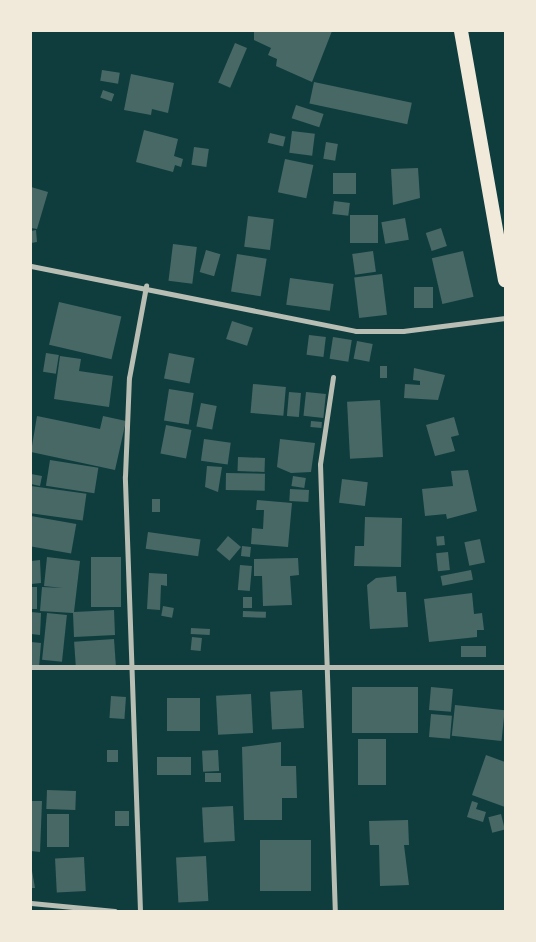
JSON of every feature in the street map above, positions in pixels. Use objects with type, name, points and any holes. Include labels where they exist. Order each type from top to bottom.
[{"type":"highway","points":[[461,31],[505,280]]},
{"type":"street","points":[[31,266],[146,286],[356,331],[403,331],[505,318]]},
{"type":"street","points":[[140,911],[130,667],[126,446],[129,378],[146,286]]},
{"type":"street","points":[[334,377],[320,464],[335,911]]},
{"type":"street","points":[[31,667],[326,670],[505,668]]},
{"type":"street","points":[[31,903],[116,911]]},
{"type":"building","points":[[254,31],[332,31],[312,82],[276,66],[277,59],[268,55],[271,48],[254,40]]},
{"type":"building","points":[[235,43],[247,48],[230,88],[218,83]]},
{"type":"building","points":[[102,70],[120,73],[118,84],[100,81]]},
{"type":"building","points":[[131,74],[174,83],[168,113],[152,109],[151,115],[124,110]]},
{"type":"building","points":[[314,82],[412,103],[407,124],[309,104]]},
{"type":"building","points":[[103,90],[114,94],[112,102],[100,98]]},
{"type":"building","points":[[296,105],[324,114],[319,127],[292,118]]},
{"type":"building","points":[[144,130],[178,139],[174,156],[183,159],[181,167],[175,165],[173,172],[136,162]]},
{"type":"building","points":[[292,131],[315,134],[312,156],[289,153]]},
{"type":"building","points":[[270,133],[286,137],[283,147],[268,143]]},
{"type":"building","points":[[326,142],[338,144],[335,161],[323,159]]},
{"type":"building","points":[[194,147],[209,149],[206,167],[191,165]]},
{"type":"building","points":[[285,159],[313,165],[306,198],[278,192]]},
{"type":"building","points":[[418,168],[420,198],[393,205],[391,169]]},
{"type":"building","points":[[333,173],[356,173],[356,194],[333,194]]},
{"type":"building","points":[[31,187],[48,192],[37,229],[31,228]]},
{"type":"building","points":[[334,201],[350,203],[348,216],[332,214]]},
{"type":"building","points":[[350,215],[378,215],[378,243],[350,243]]},
{"type":"building","points":[[248,216],[274,219],[270,250],[244,247]]},
{"type":"building","points":[[405,218],[409,240],[385,244],[381,222]]},
{"type":"building","points":[[441,228],[447,246],[432,251],[426,233]]},
{"type":"building","points":[[36,230],[37,242],[31,243],[31,231]]},
{"type":"building","points":[[173,244],[197,247],[192,284],[168,281]]},
{"type":"building","points":[[206,250],[220,254],[214,276],[200,272]]},
{"type":"building","points":[[373,251],[376,272],[355,275],[352,254]]},
{"type":"building","points":[[463,251],[474,297],[442,304],[432,258]]},
{"type":"building","points":[[237,254],[267,259],[261,296],[231,292]]},
{"type":"building","points":[[382,274],[387,315],[359,318],[354,277]]},
{"type":"building","points":[[290,278],[334,284],[330,311],[286,305]]},
{"type":"building","points":[[414,287],[433,287],[433,308],[414,308]]},
{"type":"building","points":[[59,302],[121,316],[111,359],[49,345]]},
{"type":"building","points":[[232,321],[253,328],[247,346],[226,339]]},
{"type":"building","points":[[309,335],[326,337],[323,357],[307,355]]},
{"type":"building","points":[[333,337],[352,340],[348,362],[330,359]]},
{"type":"building","points":[[357,341],[373,344],[369,362],[354,359]]},
{"type":"building","points":[[46,353],[59,355],[56,374],[43,372]]},
{"type":"building","points":[[169,353],[195,358],[190,383],[164,379]]},
{"type":"building","points":[[60,356],[81,359],[79,371],[113,376],[109,407],[54,399]]},
{"type":"building","points":[[380,366],[387,366],[387,378],[380,378]]},
{"type":"building","points":[[414,368],[445,375],[438,400],[404,398],[405,384],[420,385],[420,381],[413,380]]},
{"type":"building","points":[[253,384],[286,387],[283,416],[250,413]]},
{"type":"building","points":[[169,389],[194,393],[189,425],[164,421]]},
{"type":"building","points":[[289,392],[301,393],[299,417],[287,416]]},
{"type":"building","points":[[306,392],[326,394],[323,418],[303,416]]},
{"type":"building","points":[[380,400],[383,457],[350,459],[347,402]]},
{"type":"building","points":[[201,403],[217,406],[212,430],[196,427]]},
{"type":"building","points":[[37,416],[100,429],[103,416],[126,421],[115,470],[31,452]]},
{"type":"building","points":[[454,417],[459,435],[451,437],[455,451],[435,456],[426,425]]},
{"type":"building","points":[[311,421],[322,422],[321,428],[310,427]]},
{"type":"building","points":[[166,425],[192,430],[186,458],[160,453]]},
{"type":"building","points":[[204,439],[231,443],[228,465],[201,461]]},
{"type":"building","points":[[280,439],[315,443],[311,472],[291,473],[277,467]]},
{"type":"building","points":[[238,457],[265,458],[264,472],[238,471]]},
{"type":"building","points":[[50,460],[98,468],[94,493],[46,486]]},
{"type":"building","points":[[207,466],[222,467],[218,492],[205,487]]},
{"type":"building","points":[[468,470],[477,511],[447,519],[446,514],[425,516],[422,489],[453,486],[451,471]]},
{"type":"building","points":[[226,473],[265,474],[265,491],[226,490]]},
{"type":"building","points":[[31,474],[42,476],[40,486],[31,484]]},
{"type":"building","points":[[293,476],[306,478],[304,488],[291,486]]},
{"type":"building","points":[[342,479],[368,482],[365,506],[339,503]]},
{"type":"building","points":[[31,486],[86,494],[83,521],[31,513]]},
{"type":"building","points":[[290,489],[309,490],[308,502],[289,501]]},
{"type":"building","points":[[152,499],[160,499],[160,512],[152,512]]},
{"type":"building","points":[[257,500],[292,503],[288,547],[251,544],[252,528],[263,529],[264,510],[256,510]]},
{"type":"building","points":[[31,516],[76,524],[71,554],[31,546]]},
{"type":"building","points":[[365,517],[402,518],[401,567],[354,566],[355,546],[364,546]]},
{"type":"building","points":[[148,532],[200,539],[198,556],[146,549]]},
{"type":"building","points":[[228,536],[241,547],[229,561],[216,550]]},
{"type":"building","points":[[444,536],[445,545],[437,546],[436,537]]},
{"type":"building","points":[[480,539],[485,562],[469,566],[464,542]]},
{"type":"building","points":[[242,546],[251,547],[250,557],[241,556]]},
{"type":"building","points":[[448,552],[450,570],[438,571],[436,553]]},
{"type":"building","points":[[47,557],[80,561],[74,612],[114,610],[115,635],[74,637],[73,613],[40,611],[42,587],[63,588],[44,586]]},
{"type":"building","points":[[91,557],[121,557],[121,607],[91,607]]},
{"type":"building","points":[[298,558],[299,575],[290,576],[292,605],[263,606],[262,576],[254,576],[254,559]]},
{"type":"building","points":[[40,560],[41,583],[31,584],[31,561]]},
{"type":"building","points":[[240,565],[252,566],[250,591],[238,590]]},
{"type":"building","points":[[471,570],[473,580],[442,586],[441,576]]},
{"type":"building","points":[[149,573],[167,574],[167,586],[161,585],[160,610],[147,609]]},
{"type":"building","points":[[396,576],[397,592],[406,592],[408,627],[370,629],[367,585],[376,578]]},
{"type":"building","points":[[31,587],[37,587],[37,609],[31,609]]},
{"type":"building","points":[[472,593],[474,614],[482,613],[484,630],[477,630],[477,637],[429,642],[424,599]]},
{"type":"building","points":[[243,597],[252,597],[252,608],[243,608]]},
{"type":"building","points":[[163,606],[174,608],[172,618],[161,616]]},
{"type":"building","points":[[243,611],[266,612],[266,618],[243,617]]},
{"type":"building","points":[[31,612],[41,613],[40,635],[31,634]]},
{"type":"building","points":[[47,613],[67,615],[62,662],[42,660]]},
{"type":"building","points":[[191,628],[210,629],[210,635],[191,634]]},
{"type":"building","points":[[192,637],[202,638],[201,651],[191,650]]},
{"type":"building","points":[[114,639],[116,665],[76,668],[74,642]]},
{"type":"building","points":[[31,642],[41,643],[39,667],[31,666]]},
{"type":"building","points":[[461,646],[486,646],[486,657],[461,657]]},
{"type":"building","points":[[352,687],[418,687],[418,733],[352,733]]},
{"type":"building","points":[[431,687],[453,689],[451,712],[429,710]]},
{"type":"building","points":[[302,690],[304,728],[272,730],[270,692]]},
{"type":"building","points":[[251,694],[253,733],[218,735],[216,696]]},
{"type":"building","points":[[111,696],[126,697],[124,719],[109,718]]},
{"type":"building","points":[[167,698],[200,698],[200,731],[167,731]]},
{"type":"building","points":[[455,705],[505,710],[501,741],[452,736]]},
{"type":"building","points":[[431,714],[452,716],[450,739],[429,737]]},
{"type":"building","points":[[358,739],[386,739],[386,785],[358,785]]},
{"type":"building","points":[[281,742],[281,766],[296,766],[297,798],[282,798],[282,820],[244,820],[242,747]]},
{"type":"building","points":[[107,750],[118,750],[118,762],[107,762]]},
{"type":"building","points":[[218,750],[219,771],[203,772],[202,751]]},
{"type":"building","points":[[486,755],[505,762],[505,807],[472,795]]},
{"type":"building","points":[[157,757],[191,757],[191,775],[157,775]]},
{"type":"building","points":[[205,773],[221,773],[221,782],[205,782]]},
{"type":"building","points":[[47,790],[76,791],[75,810],[46,809]]},
{"type":"building","points":[[31,801],[42,801],[40,852],[31,851]]},
{"type":"building","points":[[472,801],[478,803],[476,809],[486,812],[483,822],[467,817]]},
{"type":"building","points":[[233,806],[235,841],[204,843],[202,808]]},
{"type":"building","points":[[115,811],[129,811],[129,826],[115,826]]},
{"type":"building","points":[[47,814],[69,814],[69,847],[47,847]]},
{"type":"building","points":[[501,814],[505,830],[492,833],[488,817]]},
{"type":"building","points":[[408,820],[409,845],[404,845],[409,885],[380,886],[379,845],[370,845],[369,821]]},
{"type":"building","points":[[260,840],[311,840],[311,891],[260,891]]},
{"type":"building","points":[[206,856],[208,901],[178,903],[176,858]]},
{"type":"building","points":[[84,857],[86,891],[57,892],[55,859]]},
{"type":"building","points":[[31,865],[35,888],[31,888]]}]
